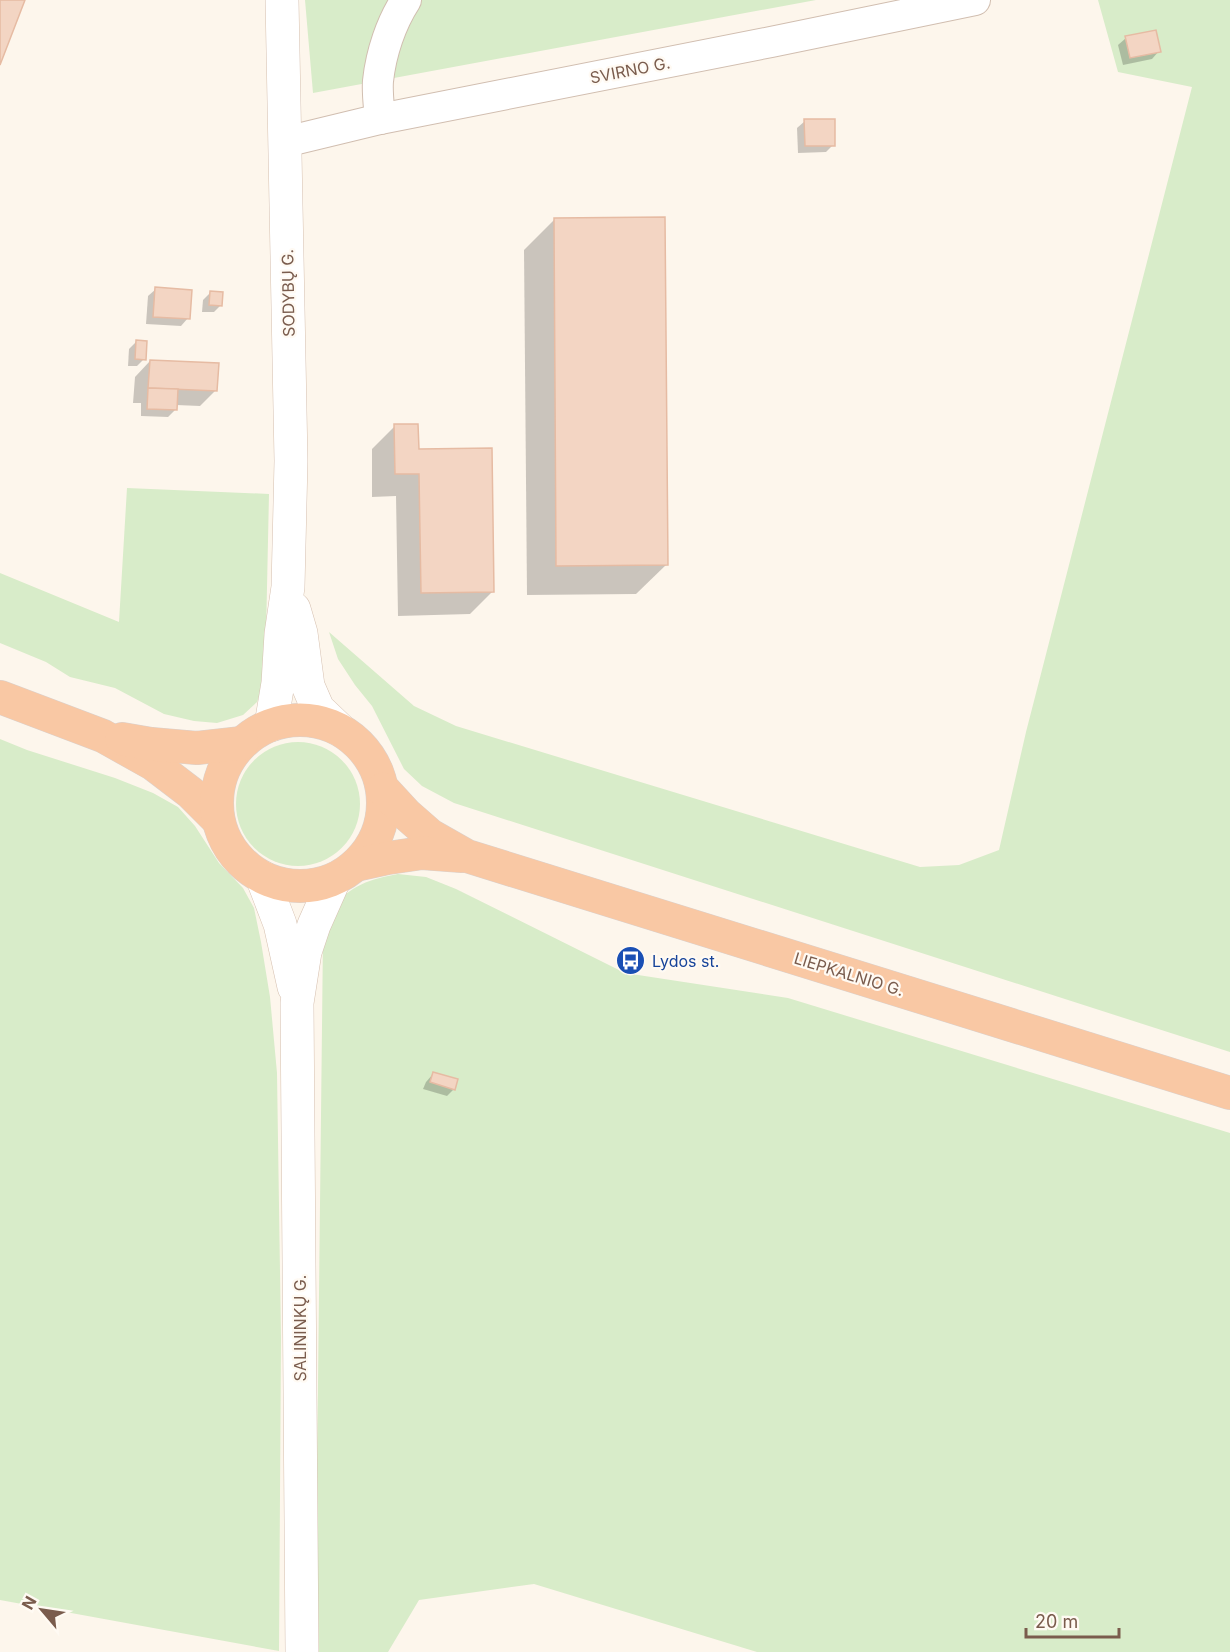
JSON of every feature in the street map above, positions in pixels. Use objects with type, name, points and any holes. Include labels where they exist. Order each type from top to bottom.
[{"type":"highway","points":[[0,697],[103,736],[153,764],[191,793],[219,820]]},
{"type":"highway","points":[[345,872],[370,849],[379,831],[384,810],[378,771],[368,754],[355,740],[339,729],[317,721],[294,719],[271,724],[255,732],[229,759],[220,779],[217,799],[224,838],[234,854],[262,877],[279,884],[316,885],[345,872],[388,858],[422,853],[467,856]]},
{"type":"highway","points":[[103,736],[151,744],[197,748],[242,743]]},
{"type":"highway","points":[[382,789],[430,835],[467,856]]},
{"type":"highway","name":"LIEPKALNIO G.","points":[[467,856],[1230,1093]]},
{"type":"main road","name":"SODYBŲ G.","points":[[271,724],[278,683],[281,634],[288,587],[291,461],[282,0]]},
{"type":"main road","name":"SODYBŲ G.","points":[[288,587],[301,633],[308,686],[318,709],[339,729]]},
{"type":"main road","name":"SALININKŲ G.","points":[[302,1652],[297,1003],[305,952],[314,925],[345,872]]},
{"type":"main road","name":"SALININKŲ G.","points":[[262,877],[280,924],[297,1003]]},
{"type":"street","points":[[380,119],[378,82],[383,53],[406,0]]},
{"type":"street","name":"SVIRNO G.","points":[[285,142],[380,119],[975,0]]},
{"type":"green space","points":[[305,0],[816,0],[313,93]]},
{"type":"green space","points":[[1098,0],[1230,0],[1230,1052],[454,803],[422,786],[404,769],[372,706],[338,659],[329,632],[414,706],[456,726],[920,867],[959,865],[999,850],[1026,732],[1192,87],[1118,72]]},
{"type":"green space","points":[[127,488],[269,494],[265,681],[257,702],[243,715],[217,723],[194,721],[164,714],[115,688],[70,677],[46,662],[0,643],[0,573],[119,622]]},
{"type":"green space","points":[[0,739],[115,778],[153,793],[178,807],[195,826],[219,863],[243,888],[254,908],[270,997],[277,1073],[281,1338],[279,1651],[0,1600]]},
{"type":"green space","points":[[298,742],[322,746],[342,760],[356,780],[360,804],[356,828],[342,848],[322,862],[298,866],[274,862],[254,848],[240,828],[236,804],[240,780],[254,760],[274,746]]},
{"type":"green space","points":[[398,874],[426,877],[456,889],[625,973],[788,998],[1230,1133],[1230,1652],[757,1652],[534,1584],[419,1600],[388,1652],[315,1652],[323,937],[331,912],[346,894],[361,884]]},
{"type":"building","points":[[0,0],[25,0],[0,65]]},
{"type":"building","points":[[1156,30],[1161,52],[1130,58],[1125,36]]},
{"type":"building","points":[[804,119],[835,119],[835,146],[805,146]]},
{"type":"building","points":[[665,217],[668,565],[556,566],[554,218]]},
{"type":"building","points":[[155,287],[192,290],[190,319],[153,317]]},
{"type":"building","points":[[210,291],[223,292],[222,306],[209,305]]},
{"type":"building","points":[[136,340],[147,341],[146,360],[135,359]]},
{"type":"building","points":[[150,360],[219,363],[217,391],[148,388]]},
{"type":"building","points":[[148,388],[178,389],[177,410],[147,409]]},
{"type":"building","points":[[394,424],[418,424],[419,449],[492,448],[494,592],[421,593],[419,474],[395,474]]},
{"type":"building","points":[[433,1072],[458,1079],[455,1090],[430,1082]]},
{"type":"place","name":"Lydos st.","points":[[631,961]]}]
